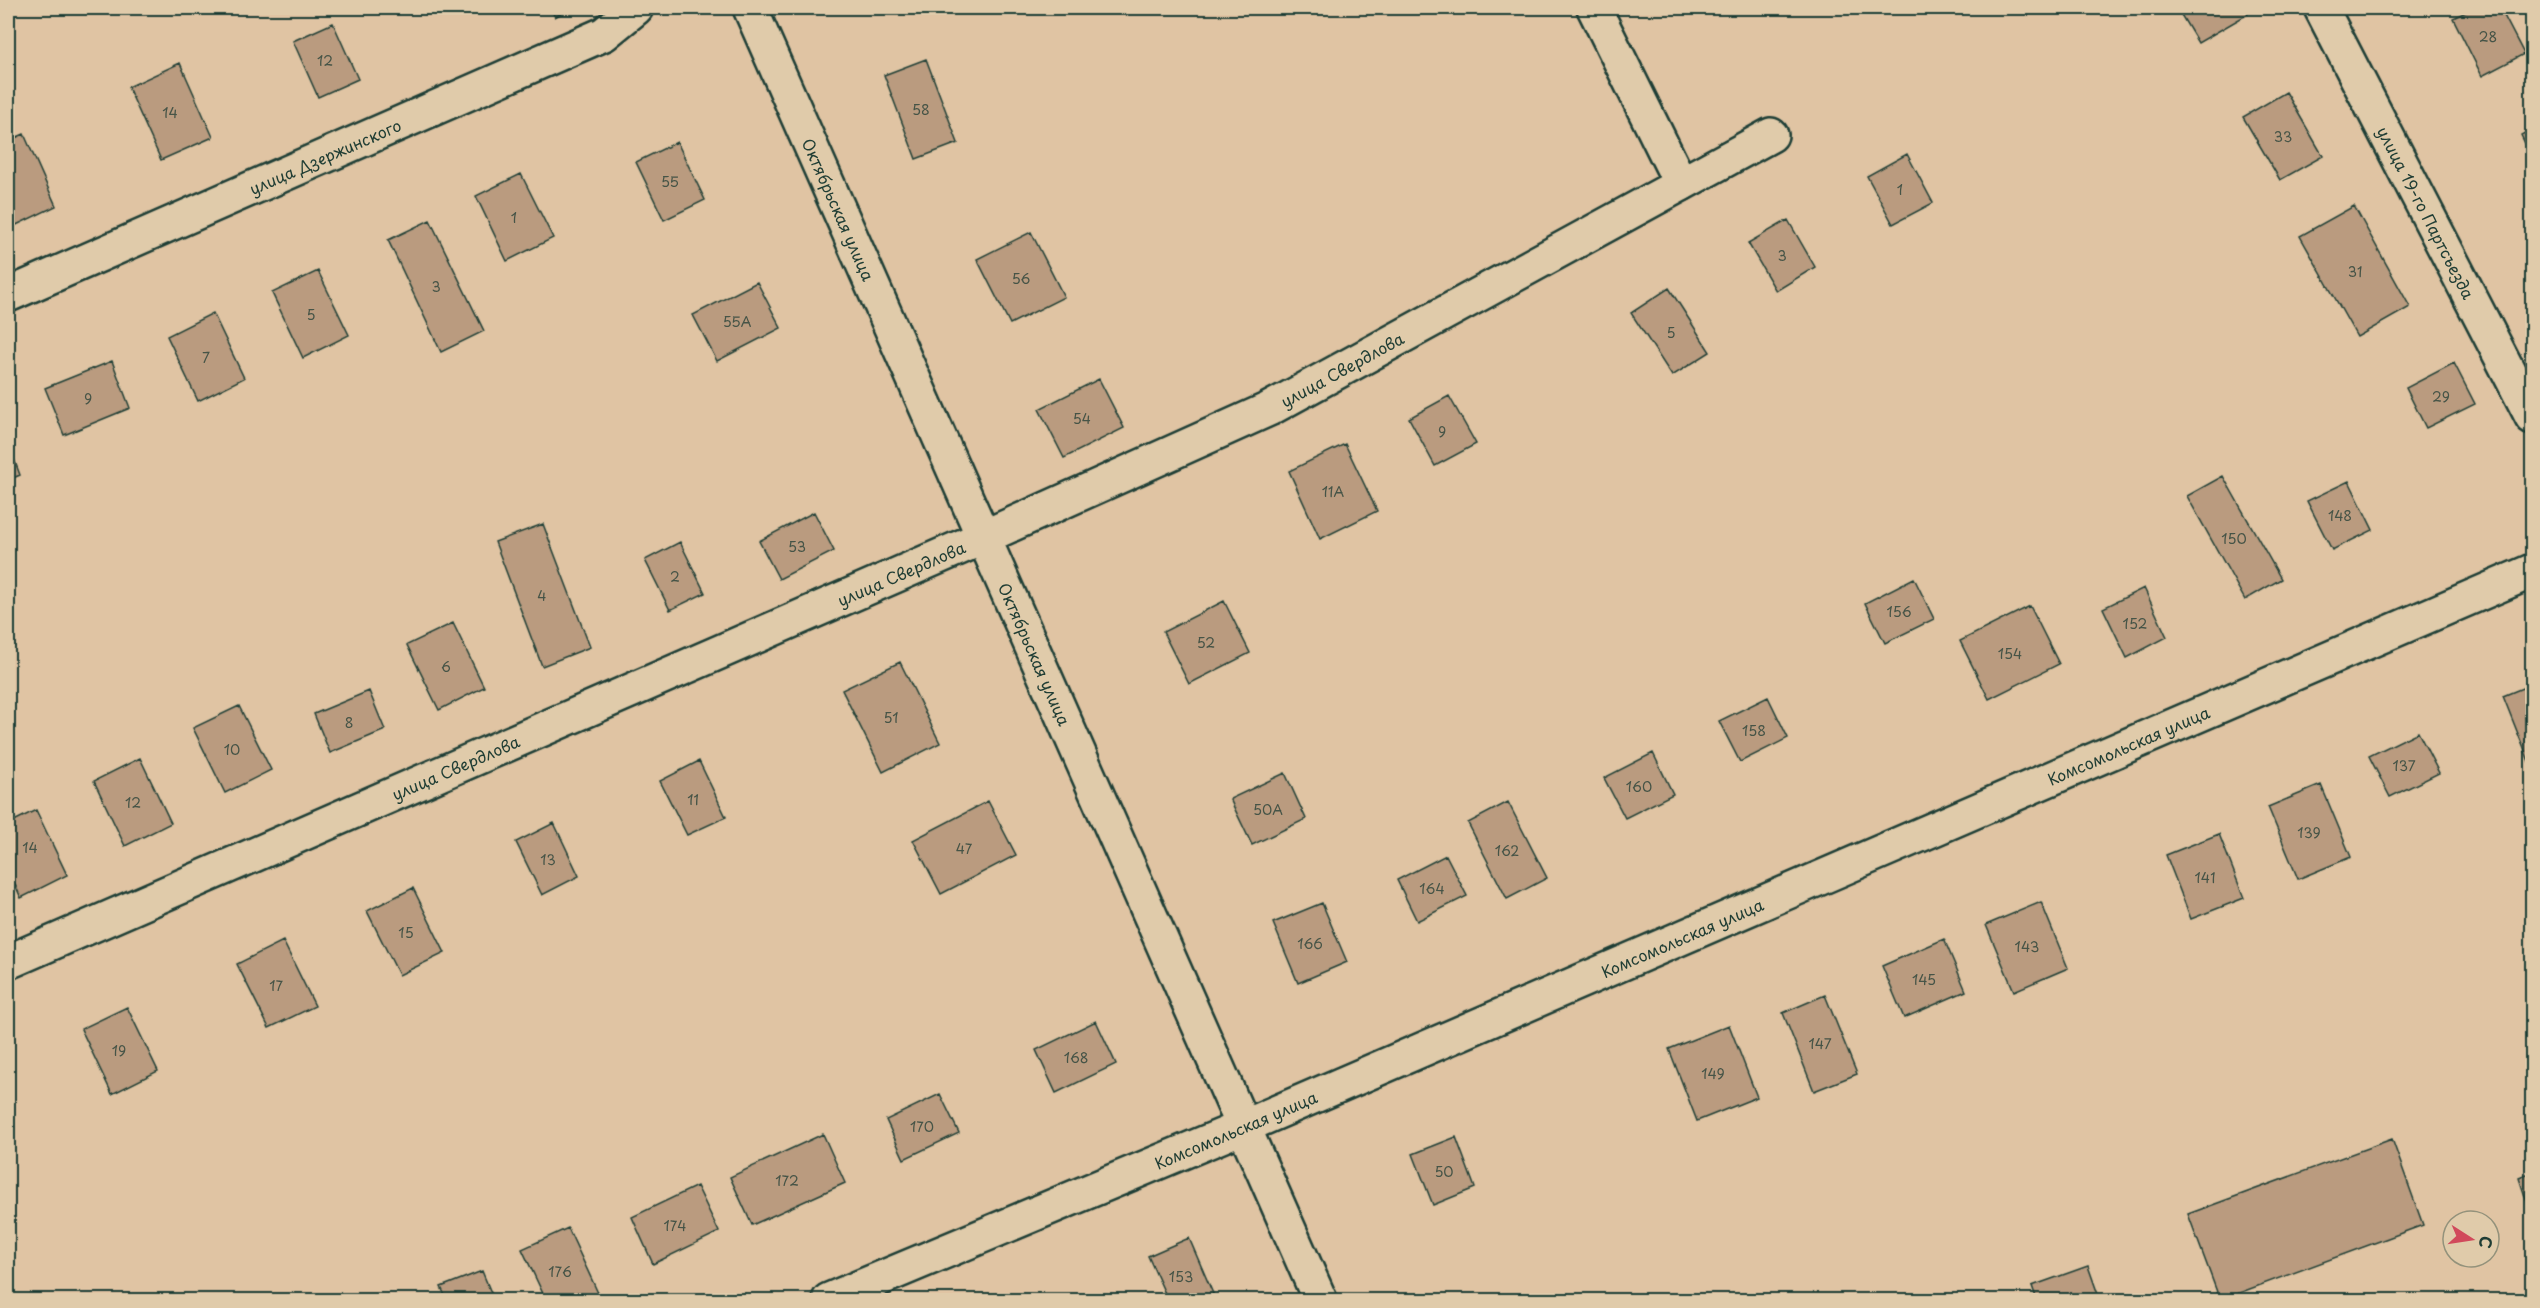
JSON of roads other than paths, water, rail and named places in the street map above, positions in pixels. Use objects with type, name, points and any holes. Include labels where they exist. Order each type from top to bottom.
[{"type":"street","name":"улица Дзержинского","points":[[8,295],[604,34],[636,8]]},
{"type":"street","name":"Октябрьская улица","points":[[750,8],[1320,1300]]},
{"type":"street","points":[[1594,8],[1681,184]]},
{"type":"street","name":"улица 19-го Партсъезда","points":[[2321,8],[2532,417]]},
{"type":"street","name":"улица Свердлова","points":[[8,962],[984,537],[1269,409],[1771,135]]},
{"type":"street","name":"Комсомольская улица","points":[[829,1300],[1245,1126],[2532,571]]}]
